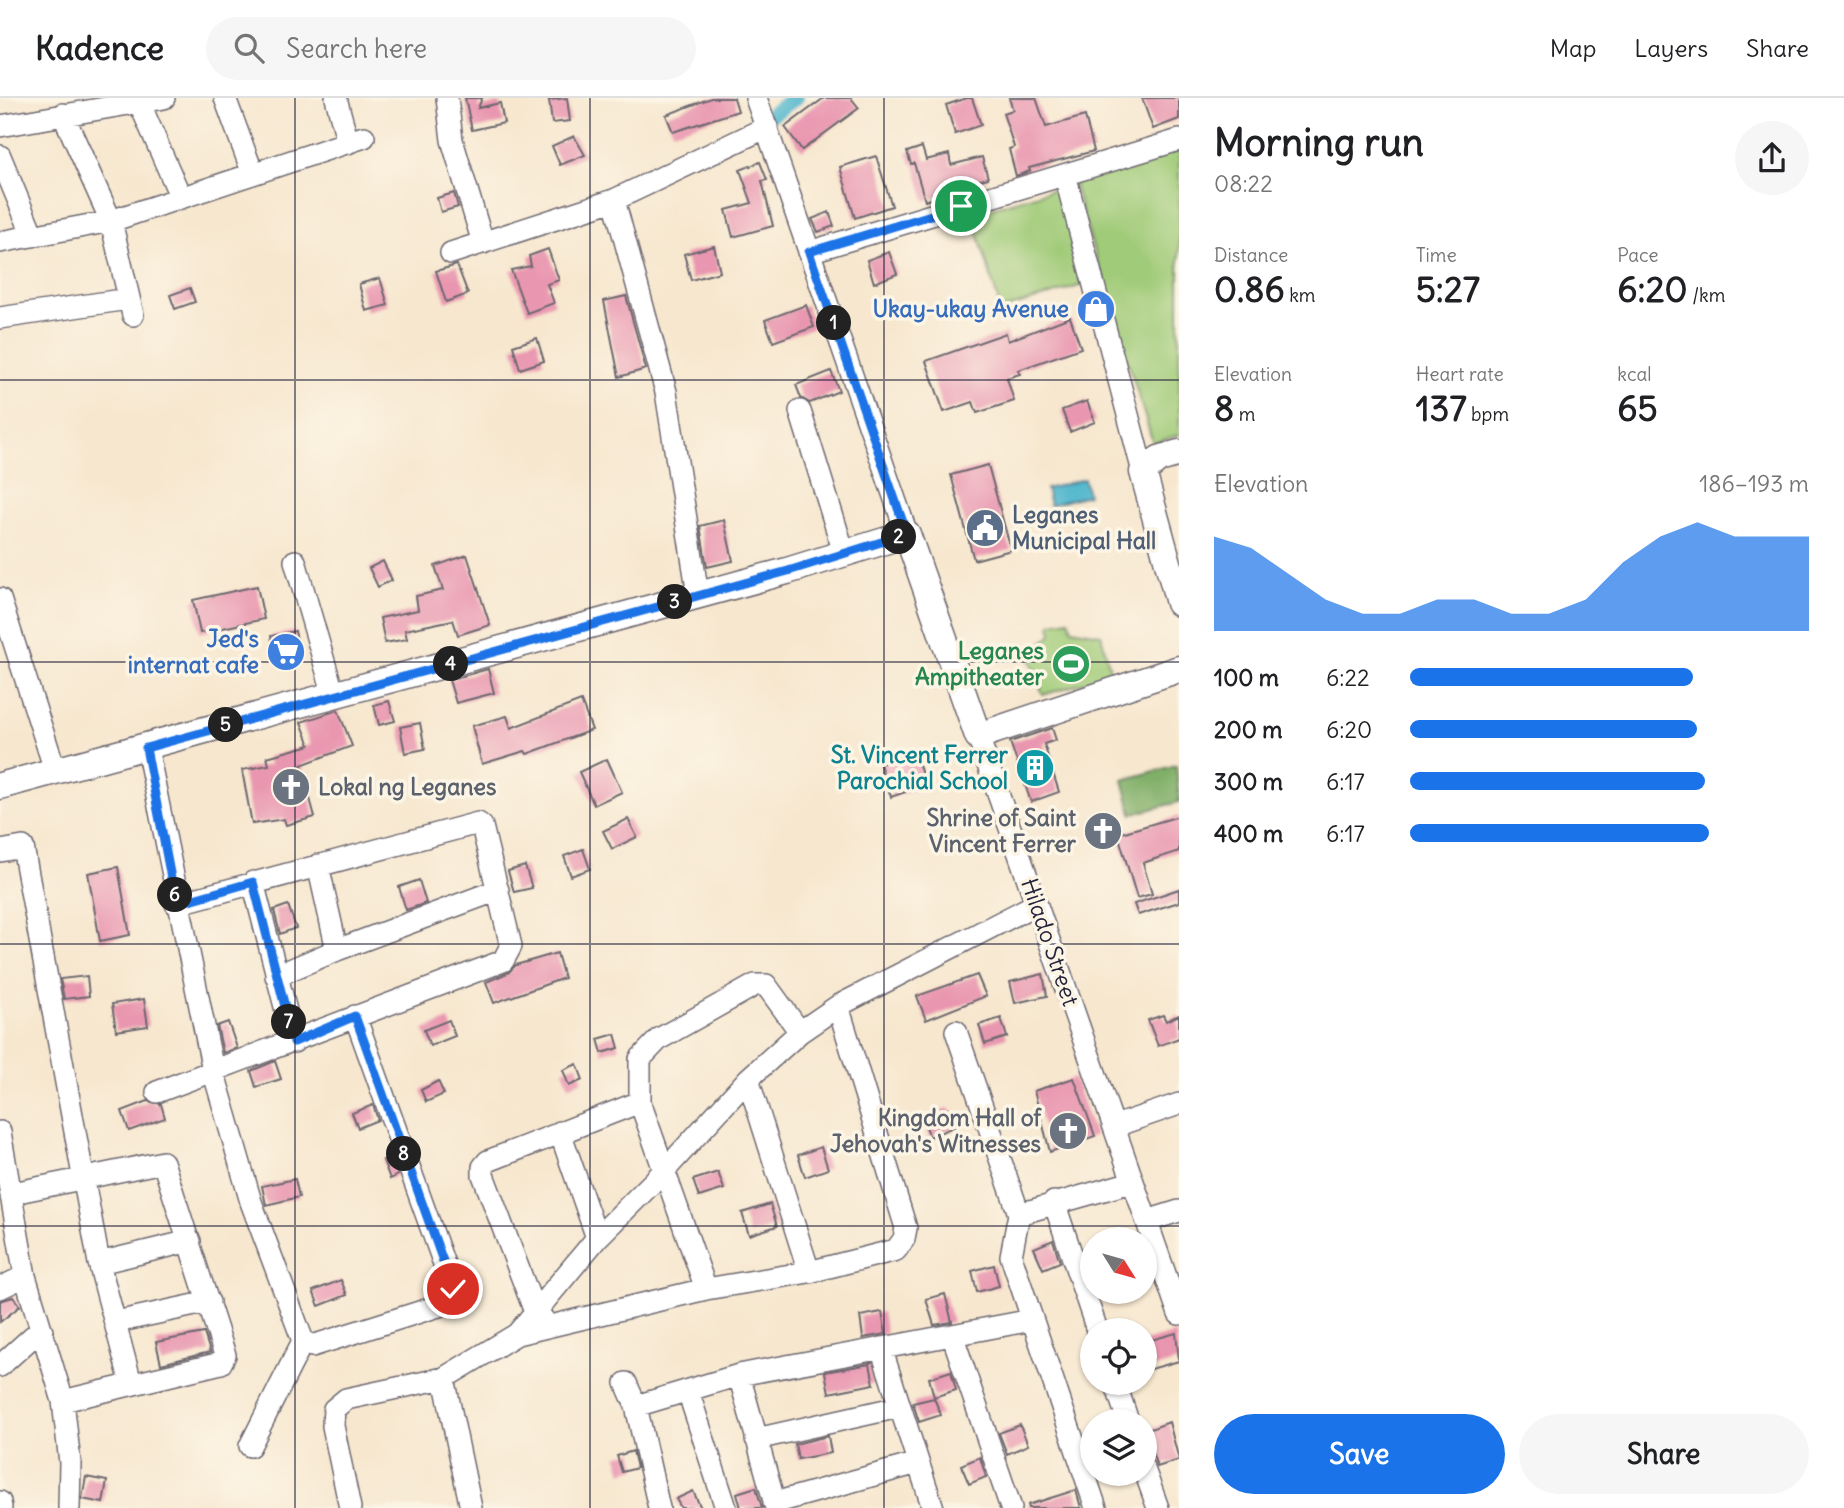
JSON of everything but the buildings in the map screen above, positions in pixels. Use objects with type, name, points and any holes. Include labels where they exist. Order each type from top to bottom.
[{"type":"main road","points":[[1143,472],[1159,459],[1179,453]]},
{"type":"main road","points":[[1143,472],[1165,474],[1179,470]]},
{"type":"main road","points":[[1143,472],[1179,603]]},
{"type":"main road","points":[[0,786],[698,595],[907,534]]},
{"type":"main road","name":"Hilado Street","points":[[907,534],[978,736]]},
{"type":"main road","points":[[978,736],[1179,668]]},
{"type":"street","points":[[0,127],[164,98]]},
{"type":"street","points":[[225,98],[253,174]]},
{"type":"street","points":[[0,242],[111,221],[356,140],[336,98]]},
{"type":"street","points":[[447,98],[452,139],[484,243]]},
{"type":"street","name":"Hilado Street","points":[[756,98],[907,534]]},
{"type":"street","points":[[139,102],[181,198]]},
{"type":"street","points":[[0,318],[130,307],[111,221],[63,114]]},
{"type":"street","points":[[451,253],[614,200],[767,127]]},
{"type":"street","points":[[809,252],[1179,140]]},
{"type":"street","points":[[0,156],[33,236]]},
{"type":"street","points":[[1065,175],[1143,472]]},
{"type":"street","points":[[614,200],[666,392],[698,595]]},
{"type":"street","points":[[800,411],[844,553]]},
{"type":"street","points":[[295,561],[334,696]]},
{"type":"street","points":[[0,599],[55,770]]},
{"type":"street","name":"Hilado Street","points":[[978,736],[1178,1307]]},
{"type":"street","points":[[146,748],[176,904],[213,1070],[251,1202],[303,1341],[312,1346],[445,1304],[453,1298],[453,1289],[355,1016]]},
{"type":"street","points":[[157,1092],[503,961],[512,946],[478,823],[176,904]]},
{"type":"street","points":[[0,851],[23,847],[99,1263],[131,1383]]},
{"type":"street","points":[[318,864],[337,950]]},
{"type":"street","points":[[253,882],[294,1042]]},
{"type":"street","points":[[276,976],[337,950],[498,890]]},
{"type":"street","points":[[517,1334],[597,1238],[665,1170],[748,1079],[800,1032],[838,1006],[1036,904]]},
{"type":"street","points":[[706,1289],[640,1102],[640,1059],[659,1039],[755,985],[766,985],[774,992],[800,1032]]},
{"type":"street","points":[[349,1508],[333,1426],[334,1409],[346,1399],[444,1378],[517,1334],[706,1289],[809,1272],[896,1250],[904,1239],[906,1228],[838,1006]]},
{"type":"street","points":[[956,1031],[1019,1214],[1011,1255],[1096,1508]]},
{"type":"street","points":[[748,1079],[809,1272]]},
{"type":"street","points":[[552,1326],[535,1312],[483,1175],[483,1167],[488,1161],[640,1102]]},
{"type":"street","points":[[1115,1126],[1179,1104]]},
{"type":"street","points":[[0,1132],[25,1276],[63,1401],[70,1463],[69,1508]]},
{"type":"street","points":[[560,1132],[597,1238]]},
{"type":"street","points":[[12,1193],[84,1180],[161,1161],[190,1241],[225,1355],[223,1360],[63,1401]]},
{"type":"street","points":[[1019,1214],[1132,1182]]},
{"type":"street","points":[[1054,1202],[1093,1318]]},
{"type":"street","points":[[1147,1221],[1179,1211]]},
{"type":"street","points":[[99,1263],[190,1241]]},
{"type":"street","points":[[0,1288],[25,1276]]},
{"type":"street","points":[[116,1322],[209,1302]]},
{"type":"street","points":[[636,1406],[739,1375],[953,1337],[1032,1320]]},
{"type":"street","points":[[0,1366],[41,1329]]},
{"type":"street","points":[[953,1337],[1012,1508]]},
{"type":"street","points":[[250,1446],[303,1341]]},
{"type":"street","points":[[881,1348],[933,1508]]},
{"type":"street","points":[[739,1375],[775,1506],[918,1463]]},
{"type":"street","points":[[444,1378],[471,1508]]},
{"type":"street","points":[[626,1383],[636,1406],[659,1508]]},
{"type":"street","points":[[688,1391],[726,1508]]},
{"type":"street","points":[[756,1439],[899,1407]]},
{"type":"street","points":[[1150,1486],[1158,1508]]},
{"type":"street","points":[[0,1502],[1,1508]]},
{"type":"green space","points":[[1179,145],[1179,435],[1153,443],[1072,179]]},
{"type":"green space","points":[[1058,188],[1086,284],[1001,310],[972,214]]},
{"type":"green space","name":"Leganes Ampitheater","points":[[1069,620],[1072,629],[1101,634],[1111,674],[1043,695],[1029,654],[1052,634],[1051,623]]},
{"type":"green space","points":[[1176,765],[1179,802],[1132,814],[1123,780]]},
{"type":"water","points":[[1084,479],[1088,495],[1050,505],[1046,489]]},
{"type":"waterway","points":[[772,114],[795,98]]},
{"type":"place","name":"Ukay-ukay Avenue","points":[[1096,309]]},
{"type":"place","name":"Leganes Municipal Hall","points":[[985,528]]},
{"type":"place","name":"Jed's internat cafe","points":[[286,652]]},
{"type":"place","name":"Leganes Ampitheater","points":[[1071,664]]},
{"type":"place","name":"St. Vincent Ferrer Parochial School","points":[[1035,768]]},
{"type":"place","name":"Lokal ng Leganes","points":[[291,787]]},
{"type":"place","name":"Shrine of Saint Vincent Ferrer","points":[[1103,831]]},
{"type":"place","name":"Kingdom Hall of Jehovah's Witnesses","points":[[1068,1131]]},
{"type":"route","points":[[453,1289],[355,1016],[294,1042],[253,882],[176,904],[146,748],[788,571],[907,534],[809,252],[961,206]]}]
